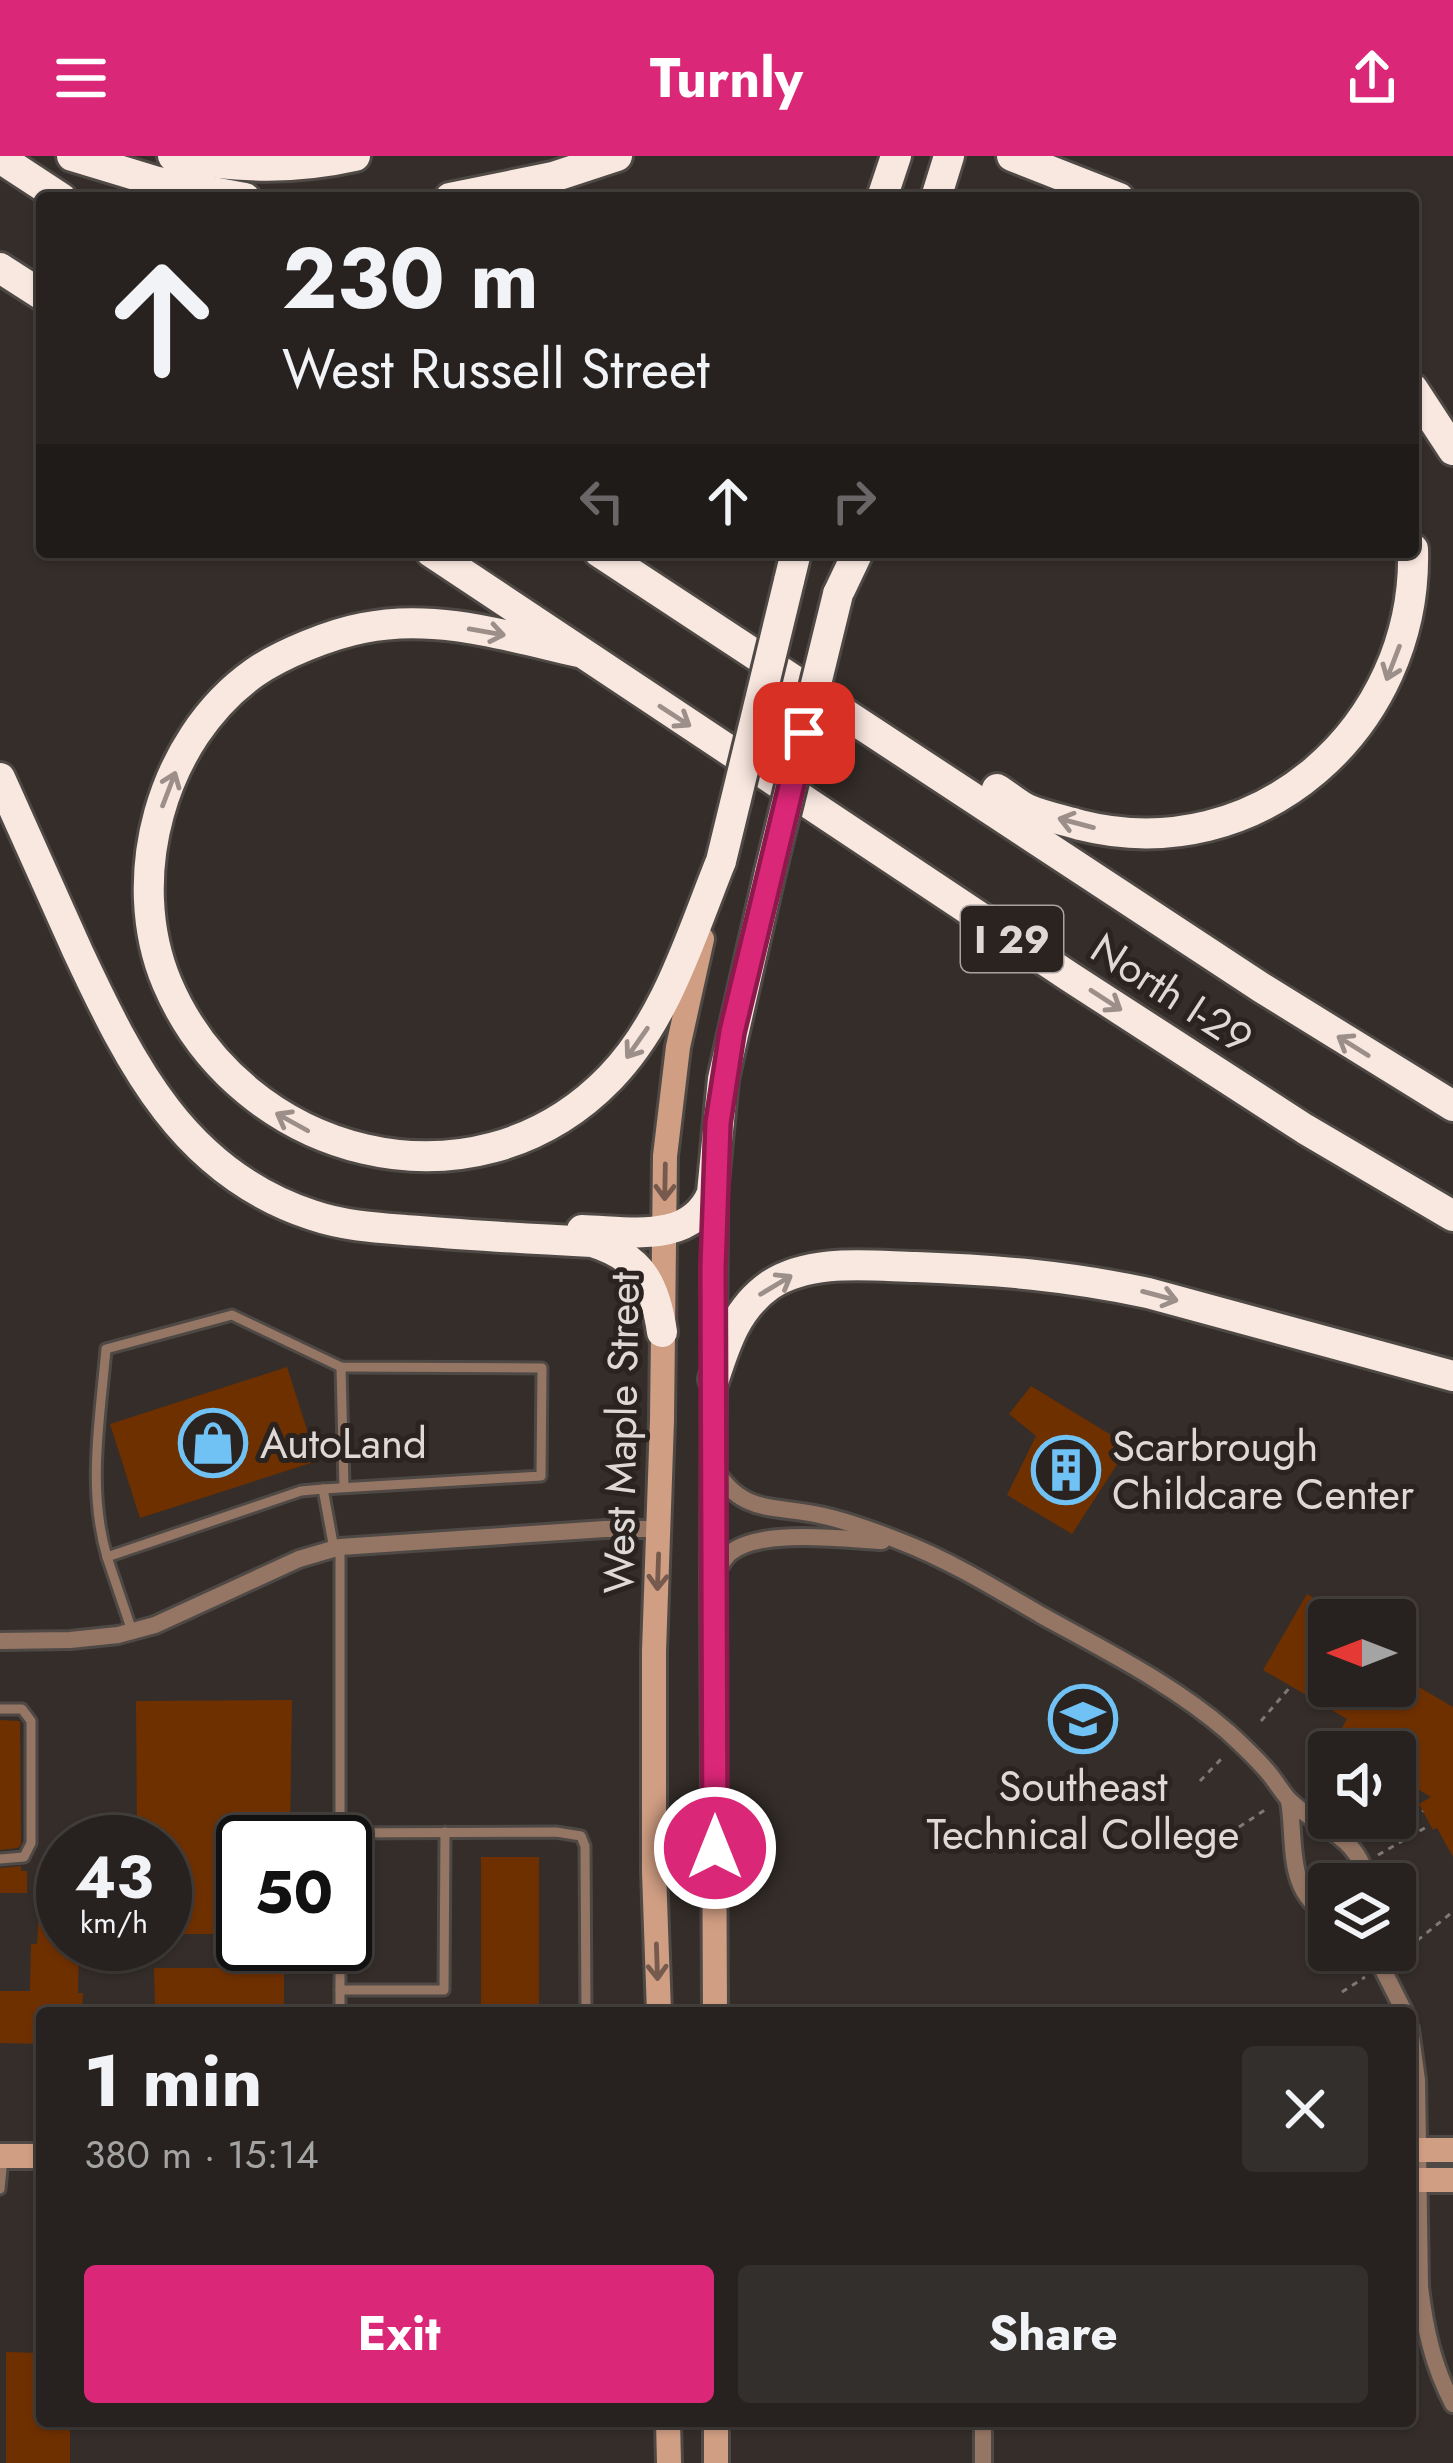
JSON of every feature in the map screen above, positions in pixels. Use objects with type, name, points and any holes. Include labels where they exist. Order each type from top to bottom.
[{"type":"highway","points":[[72,156],[158,182],[212,192]]},
{"type":"highway","points":[[172,156],[266,167],[355,156]]},
{"type":"highway","points":[[479,192],[553,177],[617,156]]},
{"type":"highway","points":[[885,192],[896,156]]},
{"type":"highway","points":[[938,192],[949,156]]},
{"type":"highway","points":[[1012,156],[1104,192]]},
{"type":"highway","points":[[1061,156],[1135,192]]},
{"type":"highway","points":[[0,158],[53,192]]},
{"type":"highway","points":[[0,268],[36,291]]},
{"type":"highway","points":[[1419,398],[1453,450]]},
{"type":"highway","name":"North I-29","points":[[440,558],[1246,1091],[1453,1216]]},
{"type":"highway","name":"North I-29","points":[[608,558],[1262,988],[1453,1106]]},
{"type":"highway","points":[[413,1230],[664,1231],[684,1226],[708,1204],[723,1079],[847,558]]},
{"type":"highway","points":[[838,594],[855,558]]},
{"type":"highway","points":[[854,721],[924,742],[1028,809],[1096,829],[1159,833],[1230,819],[1291,790],[1352,736],[1389,674],[1403,636],[1411,601],[1413,558]]},
{"type":"highway","points":[[578,652],[442,624],[391,624],[337,635],[258,670],[236,687],[199,730],[171,778],[154,840],[148,907],[154,943],[165,978],[199,1042],[264,1105],[311,1133],[346,1145],[381,1153],[454,1154],[522,1137],[583,1102],[610,1078],[633,1051],[668,991],[721,861],[792,567]]},
{"type":"highway","points":[[0,778],[135,1067],[198,1148],[254,1190],[313,1216],[376,1228],[592,1242],[611,1248],[626,1257],[650,1285],[662,1332]]},
{"type":"highway","points":[[714,1379],[739,1316],[772,1284],[795,1273],[862,1265],[1009,1270],[1101,1282],[1453,1376]]},
{"type":"main road","name":"West Maple Street","points":[[658,2007],[654,1742],[665,1156],[675,1066],[721,861]]},
{"type":"main road","points":[[715,2007],[716,1162]]},
{"type":"main road","points":[[1416,2150],[1453,2150]]},
{"type":"main road","points":[[1,2156],[36,2156]]},
{"type":"main road","points":[[1416,2180],[1453,2180]]},
{"type":"main road","points":[[668,2427],[669,2463]]},
{"type":"main road","points":[[716,2427],[716,2463]]},
{"type":"street","points":[[713,1465],[723,1483],[754,1505],[821,1515],[946,1562],[1198,1708],[1249,1752],[1281,1802],[1296,1876],[1308,1898]]},
{"type":"street","points":[[0,1641],[70,1640],[132,1631],[193,1610],[299,1559],[337,1548],[660,1529]]},
{"type":"street","points":[[713,1578],[727,1555],[758,1541],[902,1542]]},
{"type":"street","points":[[1281,1802],[1348,1842],[1362,1863]]},
{"type":"street","points":[[1384,1971],[1402,2007]]},
{"type":"street","points":[[1416,2218],[1424,2318],[1436,2368],[1453,2404]]},
{"type":"street","points":[[983,2427],[983,2463]]},
{"type":"lane","points":[[107,1557],[301,1491],[542,1476],[542,1368],[340,1367],[232,1315],[106,1349],[95,1478],[99,1529],[107,1557],[132,1631]]},
{"type":"lane","points":[[340,1367],[344,1487]]},
{"type":"lane","points":[[323,1489],[337,1548],[340,1815]]},
{"type":"lane","points":[[0,1709],[22,1709],[31,1721],[31,1843],[24,1857],[0,1858]]},
{"type":"lane","points":[[340,1990],[444,1990],[445,1832]]},
{"type":"lane","points":[[372,1835],[556,1832],[581,1837],[586,1846],[586,2007]]},
{"type":"lane","points":[[340,1971],[340,2007]]},
{"type":"lane","points":[[0,2189],[1,2156]]},
{"type":"path","points":[[1261,1720],[1291,1686]]},
{"type":"path","points":[[1200,1781],[1227,1752]]},
{"type":"path","points":[[1239,1827],[1281,1802]]},
{"type":"path","points":[[1363,1845],[1423,1811]]},
{"type":"path","points":[[1372,1858],[1430,1825]]},
{"type":"path","points":[[1416,1942],[1450,1914]]},
{"type":"path","points":[[1342,1992],[1369,1974]]},
{"type":"building","name":"AutoLand","points":[[287,1367],[317,1461],[140,1518],[110,1424]]},
{"type":"building","name":"Scarbrough Childcare Center","points":[[1031,1386],[1129,1446],[1072,1534],[1007,1495],[1036,1436],[1009,1414]]},
{"type":"building","points":[[1307,1594],[1316,1599],[1308,1599],[1308,1696],[1263,1670]]},
{"type":"building","points":[[1416,1685],[1453,1707],[1453,1857],[1419,1804],[1431,1797],[1416,1788],[1416,1731],[1340,1731],[1347,1719],[1326,1707],[1416,1707]]},
{"type":"building","points":[[292,1700],[290,1815],[216,1815],[216,1934],[192,1934],[192,1815],[137,1815],[136,1701]]},
{"type":"building","points":[[0,1720],[20,1721],[21,1844],[0,1850]]},
{"type":"building","points":[[481,1857],[539,1857],[539,2007],[481,2007]]},
{"type":"building","points":[[21,1866],[21,1871],[27,1871],[27,1893],[0,1893],[0,1868]]},
{"type":"building","points":[[31,1944],[36,1944],[36,1971],[78,1971],[82,2007],[36,2007],[36,2044],[0,2043],[0,1991],[30,1991]]},
{"type":"building","points":[[154,1971],[284,1971],[284,2006],[155,2006]]},
{"type":"building","points":[[6,2352],[36,2353],[36,2427],[70,2427],[70,2463],[6,2463]]},
{"type":"place","name":"AutoLand","points":[[213,1443]]},
{"type":"place","name":"Scarbrough Childcare Center","points":[[1066,1470]]},
{"type":"place","name":"Southeast Technical College","points":[[1083,1719]]},
{"type":"route","points":[[715,1848],[713,1268],[718,1123],[732,1032],[804,733]]}]
